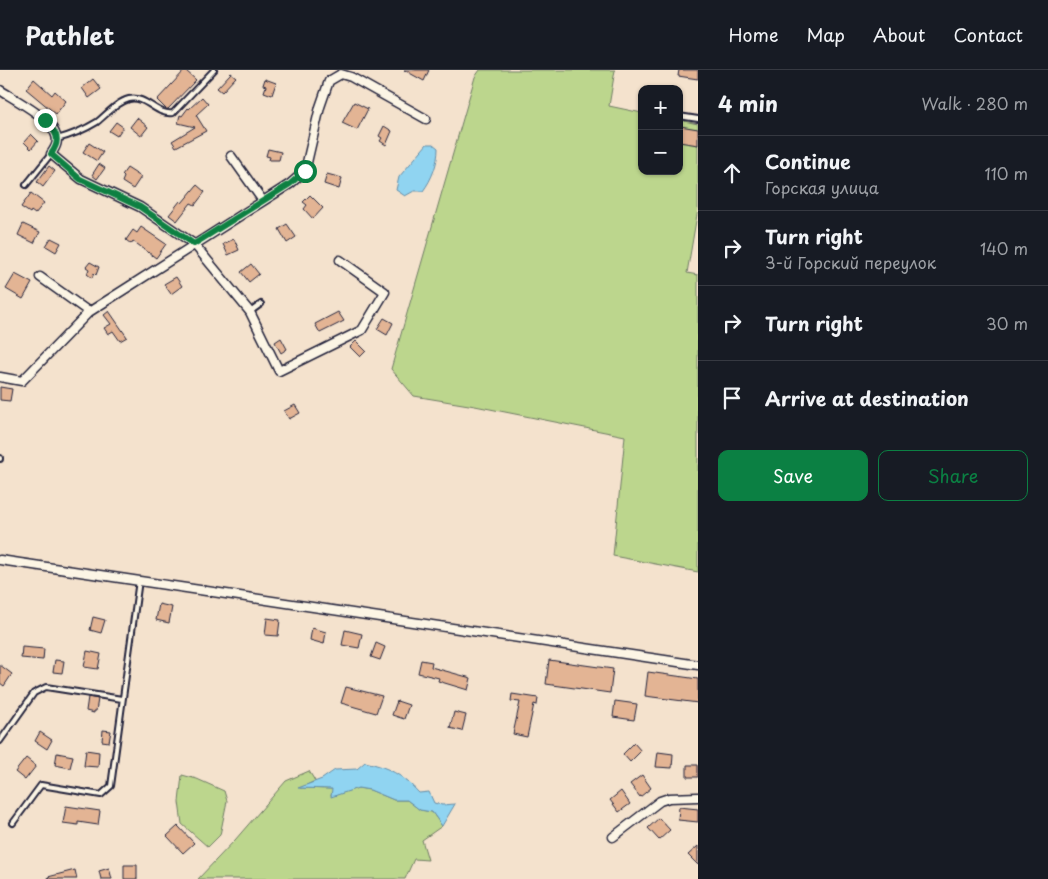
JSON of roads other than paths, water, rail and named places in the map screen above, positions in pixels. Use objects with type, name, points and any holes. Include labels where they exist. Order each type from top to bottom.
[{"type":"street","points":[[0,376],[22,381],[89,312],[290,184],[305,171],[320,107],[329,81],[334,77],[341,74],[351,77],[426,119]]},
{"type":"street","points":[[0,90],[45,120],[55,130],[56,147],[51,154],[80,179],[140,207],[194,244],[250,312],[279,371],[362,330],[385,292],[340,260]]},
{"type":"street","points":[[231,156],[263,201]]},
{"type":"street","points":[[40,277],[89,312]]},
{"type":"street","points":[[0,560],[698,665]]},
{"type":"street","points":[[613,837],[660,801],[669,798],[698,797]]},
{"type":"lane","points":[[57,139],[76,134],[97,122],[114,107],[129,99],[142,100],[162,112],[173,113],[214,70]]},
{"type":"lane","points":[[683,117],[698,119]]},
{"type":"lane","points":[[26,185],[51,154]]},
{"type":"lane","points":[[250,312],[262,304]]},
{"type":"lane","points":[[13,823],[41,785],[101,795],[111,786],[139,580]]},
{"type":"lane","points":[[0,741],[34,693],[46,687],[122,699]]},
{"type":"water","points":[[427,144],[433,144],[438,148],[436,165],[432,176],[423,191],[414,191],[405,196],[396,190],[399,177]]},
{"type":"water","points":[[365,762],[381,766],[395,773],[407,781],[419,793],[429,792],[434,803],[442,805],[455,804],[442,826],[432,812],[420,810],[407,800],[394,800],[370,790],[358,788],[331,797],[332,789],[298,788],[322,779],[335,770],[357,769]]}]
